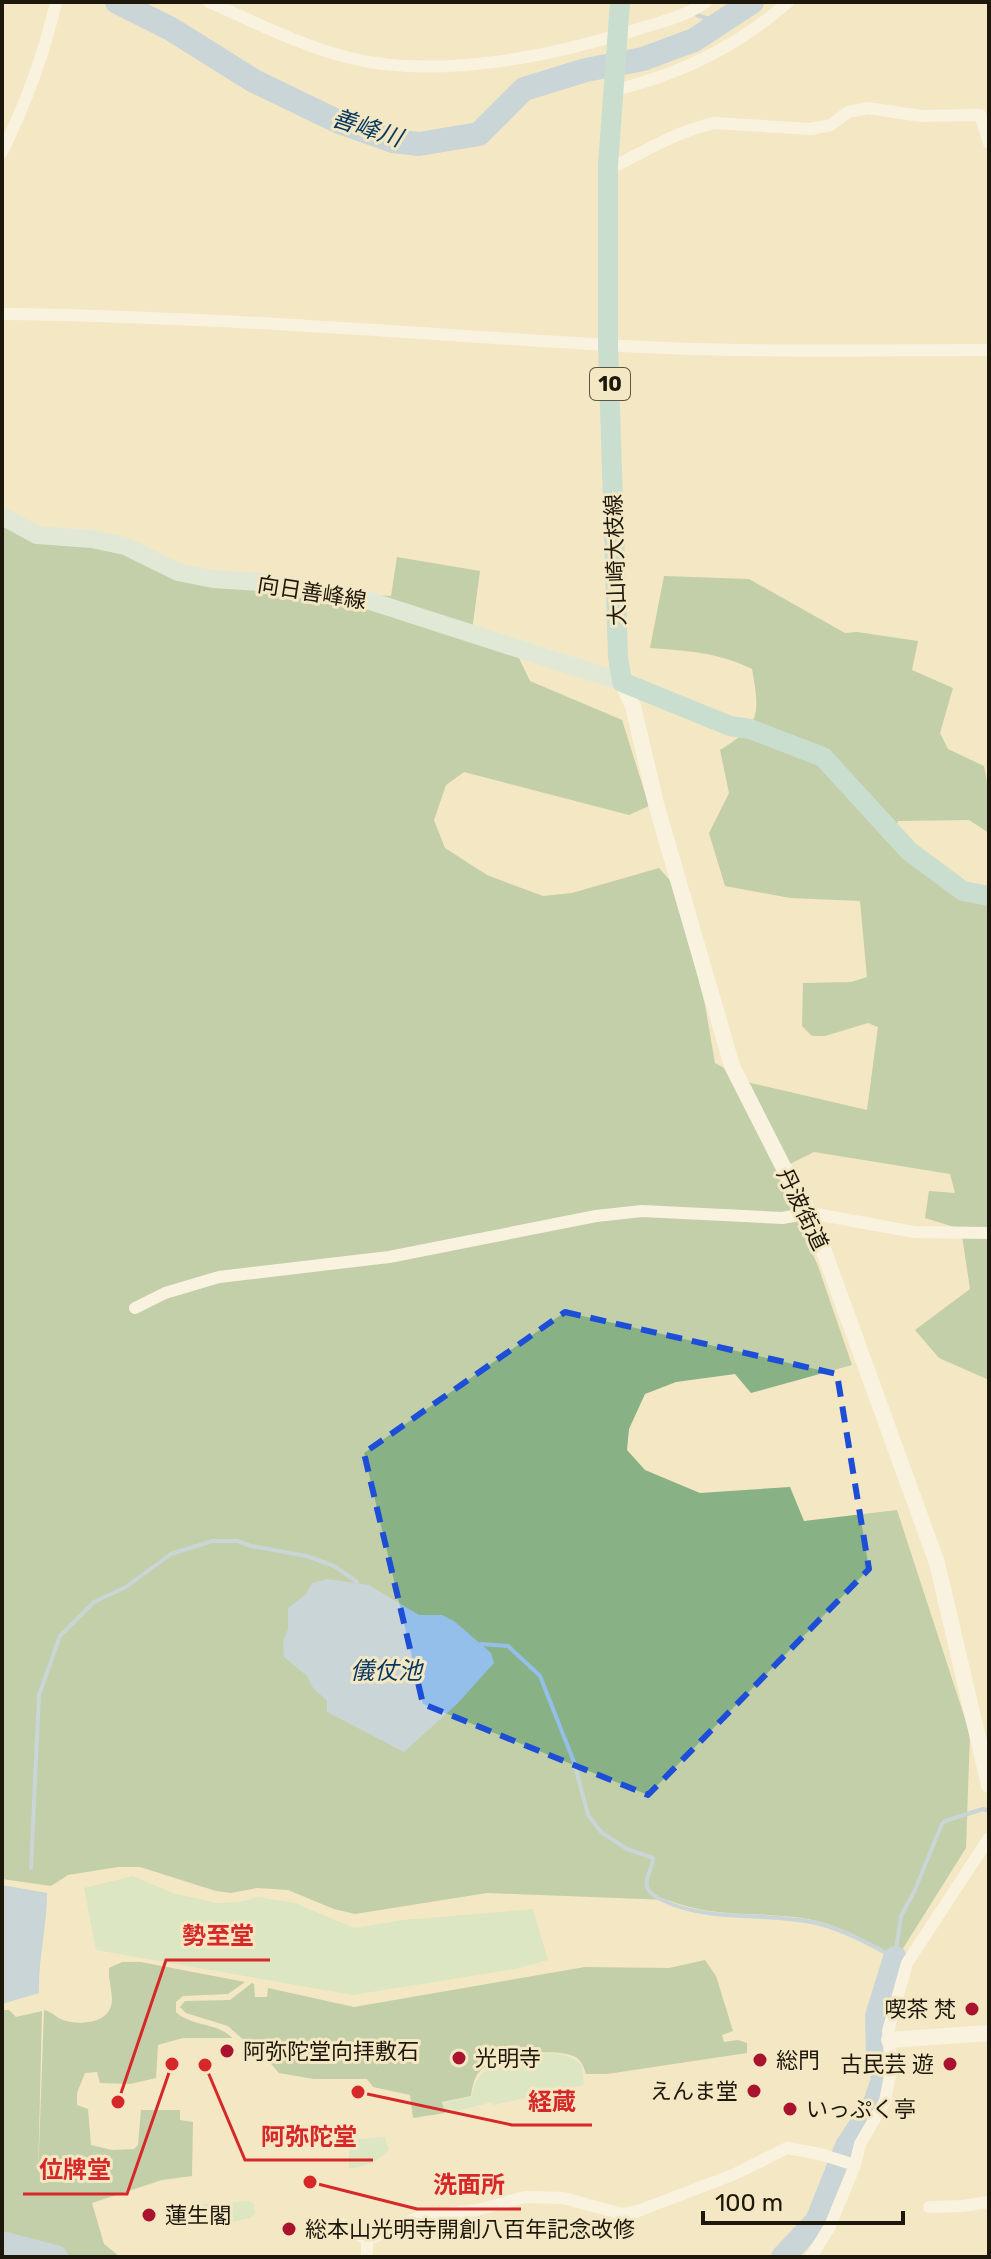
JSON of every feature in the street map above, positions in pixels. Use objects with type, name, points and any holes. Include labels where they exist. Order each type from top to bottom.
[{"type":"main road","name":"大山崎大枝線","points":[[620,2],[608,165],[608,346],[618,657],[622,682]]},
{"type":"main road","name":"向日善峰線","points":[[2,516],[37,535],[92,539],[125,546],[178,572],[367,600],[622,682]]},
{"type":"main road","points":[[622,682],[730,726],[750,729],[823,757],[909,851],[963,891],[989,896]]},
{"type":"street","points":[[2,152],[26,103],[45,48],[56,2]]},
{"type":"street","points":[[209,2],[289,37],[351,58],[409,66],[513,61],[617,38],[696,9],[706,2]]},
{"type":"street","points":[[614,88],[638,85],[702,61],[769,19],[788,2]]},
{"type":"street","points":[[608,165],[619,164],[684,130],[699,126],[715,123],[811,129],[831,125],[848,112],[868,108],[921,116],[980,115],[989,143]]},
{"type":"street","points":[[2,314],[384,330],[608,346],[714,350],[989,350]]},
{"type":"street","name":"丹波街道","points":[[622,682],[633,706],[656,804],[732,1066],[795,1190],[810,1213],[937,1563],[989,1784]]},
{"type":"street","points":[[135,1308],[165,1293],[219,1277],[389,1257],[596,1216],[642,1211],[782,1218],[810,1213],[914,1232],[989,1233]]},
{"type":"street","points":[[811,2257],[830,2226],[846,2162],[885,2101],[891,2070],[888,2031],[895,1997],[907,1963],[989,1838]]},
{"type":"street","points":[[889,2040],[989,2033]]},
{"type":"street","points":[[367,2240],[419,2217],[477,2210],[525,2197],[564,2198],[619,2214],[638,2211],[735,2174],[787,2148],[846,2162]]},
{"type":"street","points":[[929,2207],[989,2202]]},
{"type":"street","points":[[342,2224],[367,2240]]},
{"type":"street","points":[[367,2240],[367,2257]]},
{"type":"highlighted area","points":[[565,1312],[837,1374],[869,1569],[648,1795],[423,1704],[364,1453]]},
{"type":"green space","points":[[2,520],[120,551],[219,587],[391,596],[397,557],[480,571],[471,638],[516,652],[530,681],[622,720],[649,806],[629,815],[464,772],[446,785],[434,820],[445,848],[487,875],[543,896],[572,893],[659,868],[675,886],[705,1005],[715,1063],[751,1083],[867,1110],[878,1027],[868,1023],[825,1036],[812,1036],[802,1026],[803,983],[851,982],[867,977],[860,901],[790,898],[725,886],[709,833],[729,793],[720,750],[743,733],[754,717],[756,697],[752,669],[690,651],[650,648],[664,576],[749,579],[845,633],[918,641],[912,670],[953,688],[940,733],[948,749],[984,766],[989,792],[989,833],[969,820],[898,821],[892,840],[947,890],[989,893],[989,1380],[939,1358],[915,1330],[970,1289],[961,1229],[925,1218],[929,1191],[955,1193],[950,1174],[814,1152],[776,1171],[818,1266],[852,1365],[751,1393],[735,1374],[676,1382],[645,1394],[629,1429],[627,1450],[645,1470],[700,1493],[790,1487],[804,1521],[897,1510],[970,1734],[966,1848],[897,1958],[848,1932],[817,1921],[725,1913],[668,1900],[487,1893],[355,1914],[288,1890],[257,1888],[231,1893],[216,1891],[140,1867],[118,1867],[68,1875],[51,1886],[2,1879]]},
{"type":"green space","points":[[133,1876],[173,1893],[217,1903],[258,1897],[295,1903],[354,1928],[403,1920],[533,1909],[548,1960],[515,1969],[353,1995],[96,1950],[84,1888]]},
{"type":"green space","points":[[705,1960],[716,1976],[733,2031],[722,2035],[724,2042],[738,2040],[747,2043],[747,2053],[607,2074],[586,2074],[579,2060],[568,2054],[542,2052],[512,2056],[479,2072],[471,2096],[442,2102],[445,2113],[413,2118],[410,2095],[373,2087],[367,2079],[314,2079],[279,2073],[265,2057],[264,2049],[248,2044],[228,2026],[186,2013],[180,2007],[185,2001],[230,2000],[252,1983],[255,1997],[267,1997],[268,1988],[354,2007],[585,1967],[669,1968]]},
{"type":"green space","points":[[122,1962],[141,1962],[245,1982],[228,1994],[183,1996],[176,2002],[176,2012],[182,2017],[219,2029],[232,2038],[183,2038],[158,2045],[156,2078],[130,2084],[100,2083],[97,2072],[85,2073],[77,2093],[77,2105],[88,2109],[91,2145],[112,2150],[134,2149],[138,2145],[141,2110],[180,2110],[180,2120],[193,2122],[192,2176],[162,2180],[92,2203],[104,2244],[120,2257],[73,2257],[36,2248],[36,2241],[2,2232],[2,2010],[9,2010],[16,2017],[42,2011],[38,2179],[44,2010],[73,2022],[102,2018],[107,2014],[112,2000],[109,1968]]},
{"type":"green space","points":[[555,2053],[573,2058],[582,2065],[584,2085],[454,2112],[453,2108],[444,2110],[443,2103],[472,2096],[482,2073],[492,2066],[516,2057]]},
{"type":"green space","points":[[385,2137],[389,2150],[375,2161],[349,2168],[349,2140]]},
{"type":"green space","points":[[249,2201],[254,2204],[255,2214],[250,2218],[211,2227],[204,2227],[200,2222],[203,2204]]},
{"type":"water","name":"儀仗池","points":[[327,1579],[369,1585],[419,1615],[442,1615],[454,1621],[491,1653],[494,1663],[457,1704],[404,1752],[327,1712],[327,1701],[313,1688],[307,1676],[284,1657],[288,1608],[306,1594],[312,1583]]},
{"type":"water","points":[[2,1885],[47,1893],[39,1993],[2,2004]]},
{"type":"waterway","name":"善峰川","points":[[117,2],[171,29],[254,81],[339,122],[393,141],[419,144],[479,134],[524,89],[586,70],[643,59],[694,40],[752,2]]},
{"type":"waterway","points":[[697,15],[721,23]]},
{"type":"waterway","points":[[31,1868],[39,1695],[60,1636],[94,1602],[126,1587],[171,1554],[212,1541],[237,1541],[307,1556],[334,1566],[357,1582]]},
{"type":"waterway","points":[[481,1644],[508,1646],[540,1676],[574,1762],[588,1815],[601,1832],[627,1849],[653,1858],[647,1880],[650,1892],[689,1910],[816,1923],[847,1933],[895,1958],[901,1916],[942,1824],[983,1809],[989,1811]]},
{"type":"waterway","points":[[783,2257],[817,2221],[847,2146],[874,2105],[883,2080],[878,2053],[877,2016],[895,1958]]},
{"type":"waterway","points":[[2,2243],[56,2257]]},
{"type":"place","name":"喫茶 梵","points":[[972,2009]]},
{"type":"place","name":"阿弥陀堂向拝敷石","points":[[227,2051]]},
{"type":"place","name":"光明寺","points":[[459,2058]]},
{"type":"place","name":"総門","points":[[760,2060]]},
{"type":"place","name":"位牌堂","points":[[172,2064]]},
{"type":"place","name":"古民芸 遊","points":[[950,2064]]},
{"type":"place","name":"阿弥陀堂","points":[[205,2065]]},
{"type":"place","name":"えんま堂","points":[[754,2091]]},
{"type":"place","name":"経蔵","points":[[358,2092]]},
{"type":"place","name":"勢至堂","points":[[118,2102]]},
{"type":"place","name":"いっぷく亭","points":[[790,2109]]},
{"type":"place","name":"洗面所","points":[[310,2182]]},
{"type":"place","name":"蓮生閣","points":[[149,2215]]},
{"type":"place","name":"総本山光明寺開創八百年記念改修","points":[[289,2229]]}]
